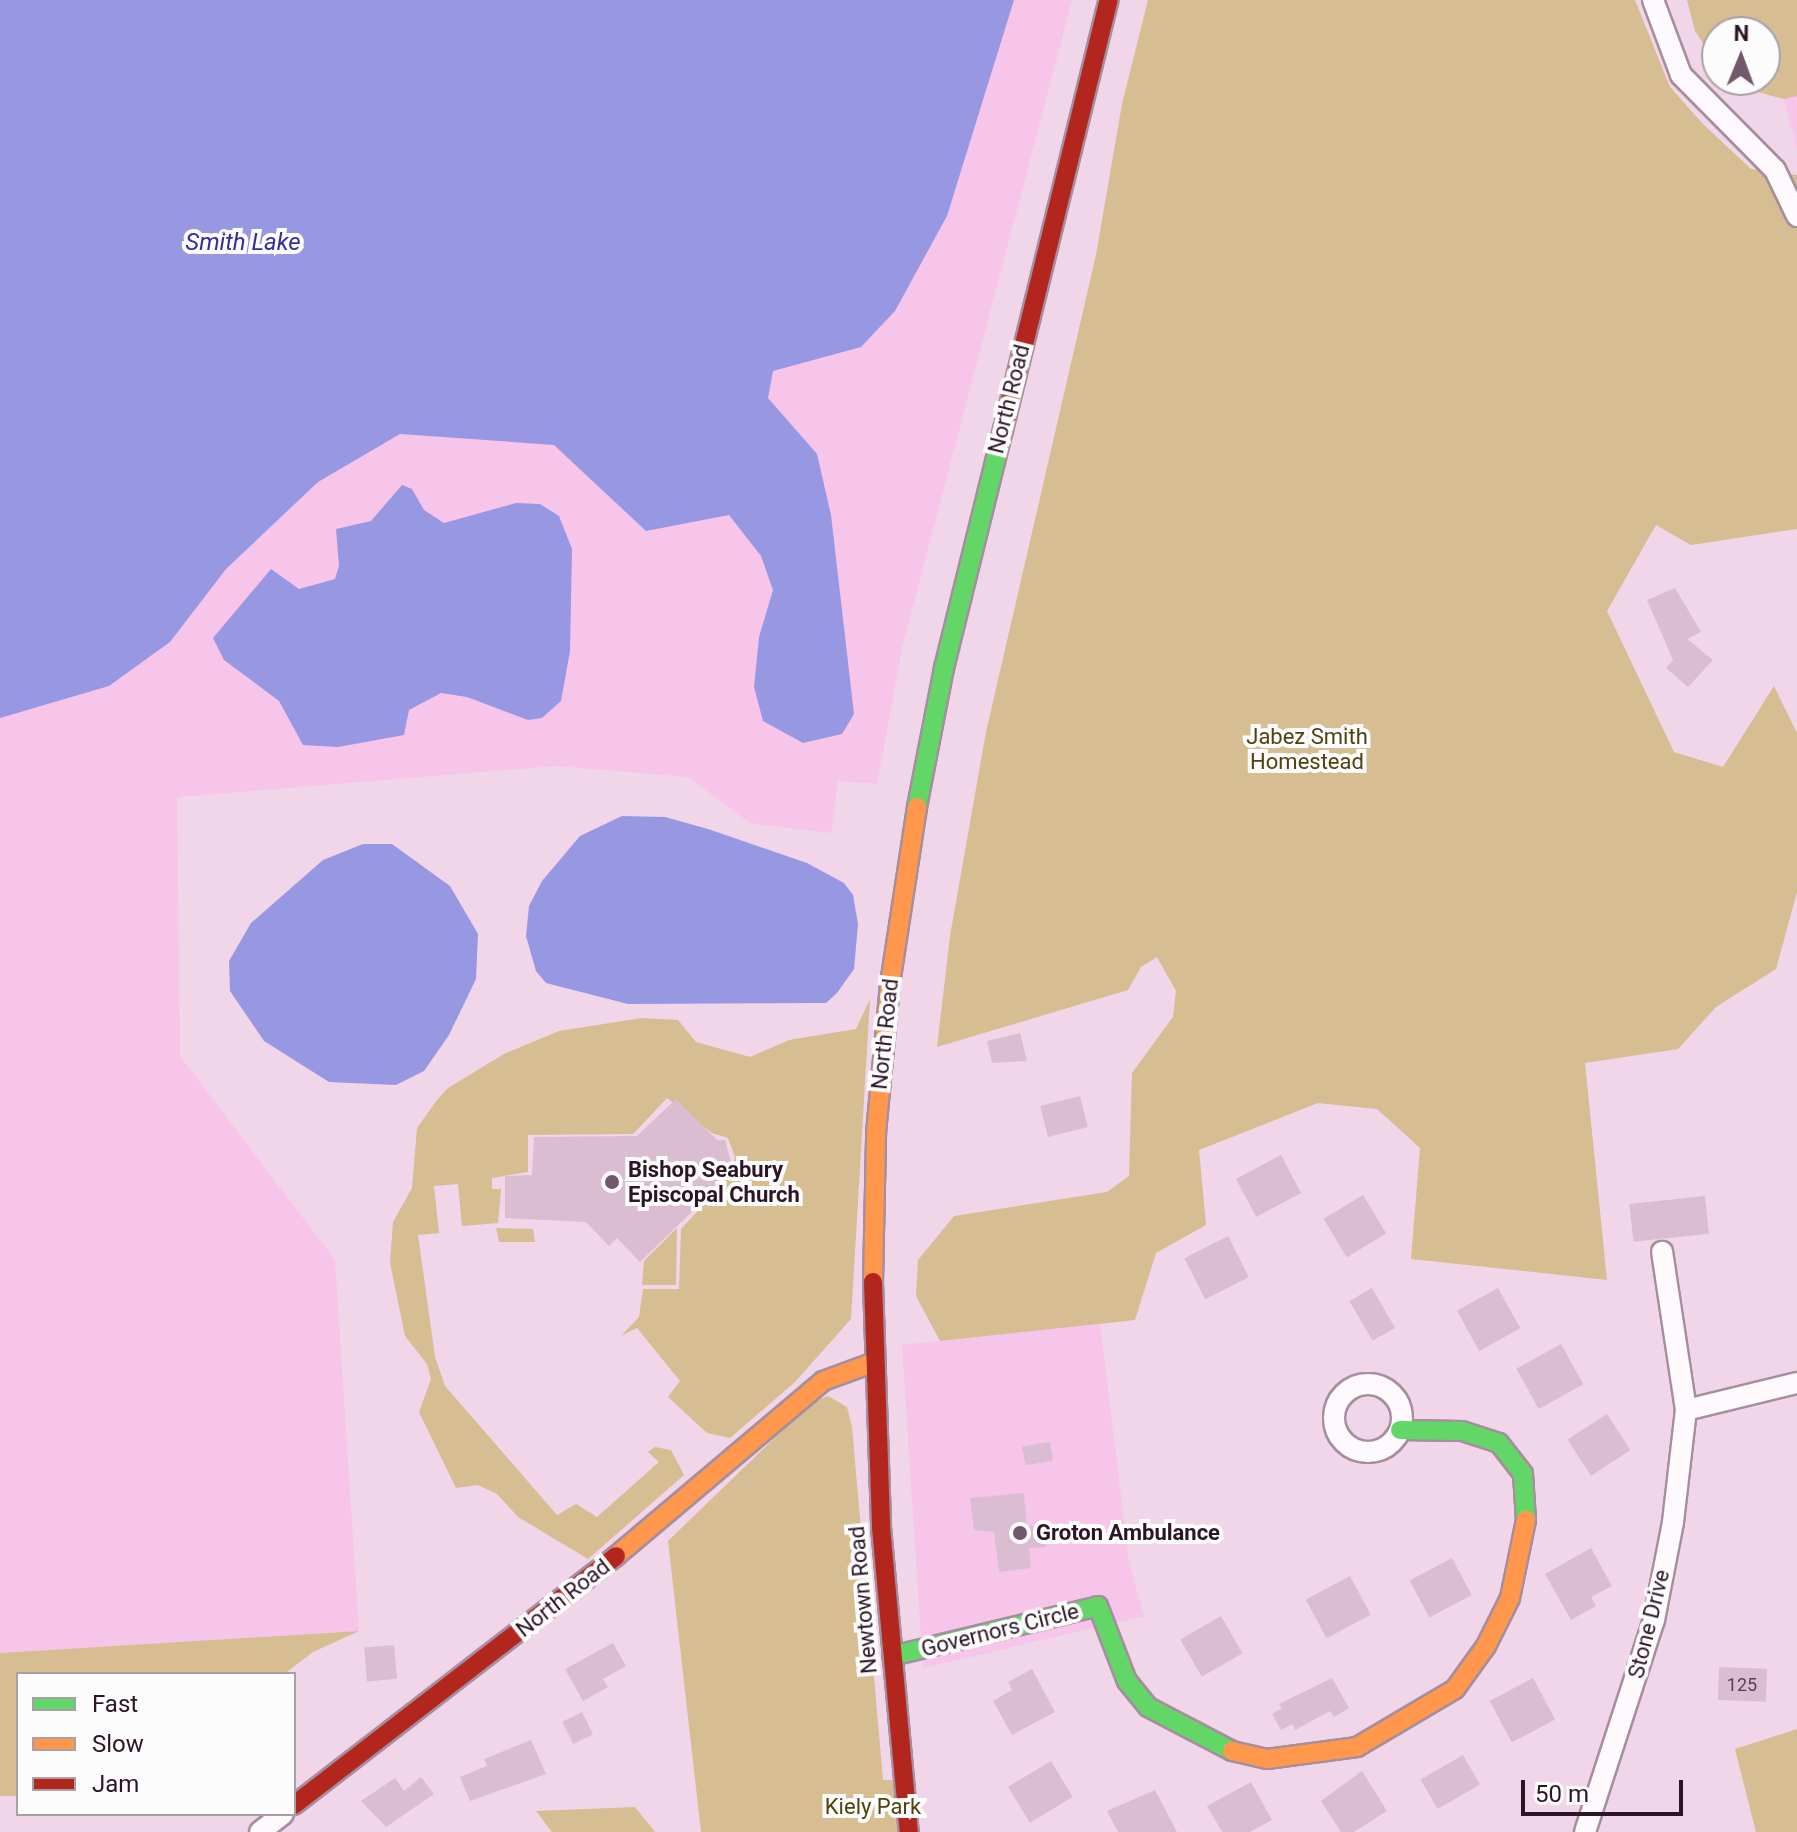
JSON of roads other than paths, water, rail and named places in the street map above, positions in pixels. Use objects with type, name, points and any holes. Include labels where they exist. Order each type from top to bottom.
[{"type":"main road","name":"North Road","points":[[296,1803],[582,1585],[823,1381],[872,1363],[876,1133],[883,1044],[923,764],[1109,0]]},
{"type":"main road","name":"Newtown Road","points":[[872,1363],[892,1656],[909,1832]]},
{"type":"main road","name":"Governors Circle","points":[[892,1656],[1098,1606],[1127,1681],[1148,1707],[1217,1747],[1267,1759],[1299,1758],[1357,1747],[1388,1733],[1455,1689],[1486,1646],[1510,1598],[1529,1506],[1523,1474],[1499,1443],[1462,1431],[1400,1430]]},
{"type":"street","points":[[1653,0],[1681,75],[1775,170],[1797,216]]},
{"type":"street","name":"Stone Drive","points":[[1585,1832],[1654,1620],[1686,1410],[1662,1252]]},
{"type":"street","points":[[1686,1410],[1797,1383]]},
{"type":"street","points":[[260,1832],[280,1816]]},
{"type":"water","name":"Smith Lake","points":[[0,0],[1014,0],[947,216],[895,311],[861,347],[773,371],[768,398],[817,454],[831,515],[854,714],[842,734],[803,743],[763,721],[754,687],[759,637],[773,590],[761,556],[729,515],[646,531],[554,445],[400,434],[318,482],[226,569],[170,642],[109,686],[0,718]]},
{"type":"water","points":[[402,485],[412,489],[424,510],[444,523],[516,503],[540,504],[559,516],[572,549],[570,651],[561,701],[542,718],[528,720],[467,697],[441,693],[409,710],[404,735],[338,747],[303,745],[279,701],[224,660],[213,638],[271,569],[299,589],[335,579],[339,566],[336,529],[371,521]]},
{"type":"water","points":[[622,816],[665,817],[708,829],[807,863],[844,883],[853,895],[858,924],[854,969],[837,993],[826,1003],[628,1004],[546,983],[536,971],[526,936],[529,906],[542,881],[580,836]]},
{"type":"water","points":[[363,844],[392,844],[450,886],[478,934],[476,979],[449,1035],[424,1071],[396,1085],[329,1082],[264,1041],[230,991],[229,961],[251,923],[323,860]]},
{"type":"place","name":"Bishop Seabury Episcopal Church","points":[[612,1182]]},
{"type":"place","name":"Groton Ambulance","points":[[1020,1533]]},
{"type":"park label","name":"Jabez Smith Homestead","points":[[1307,748]]},
{"type":"park label","name":"Kiely Park","points":[[873,1807]]}]
